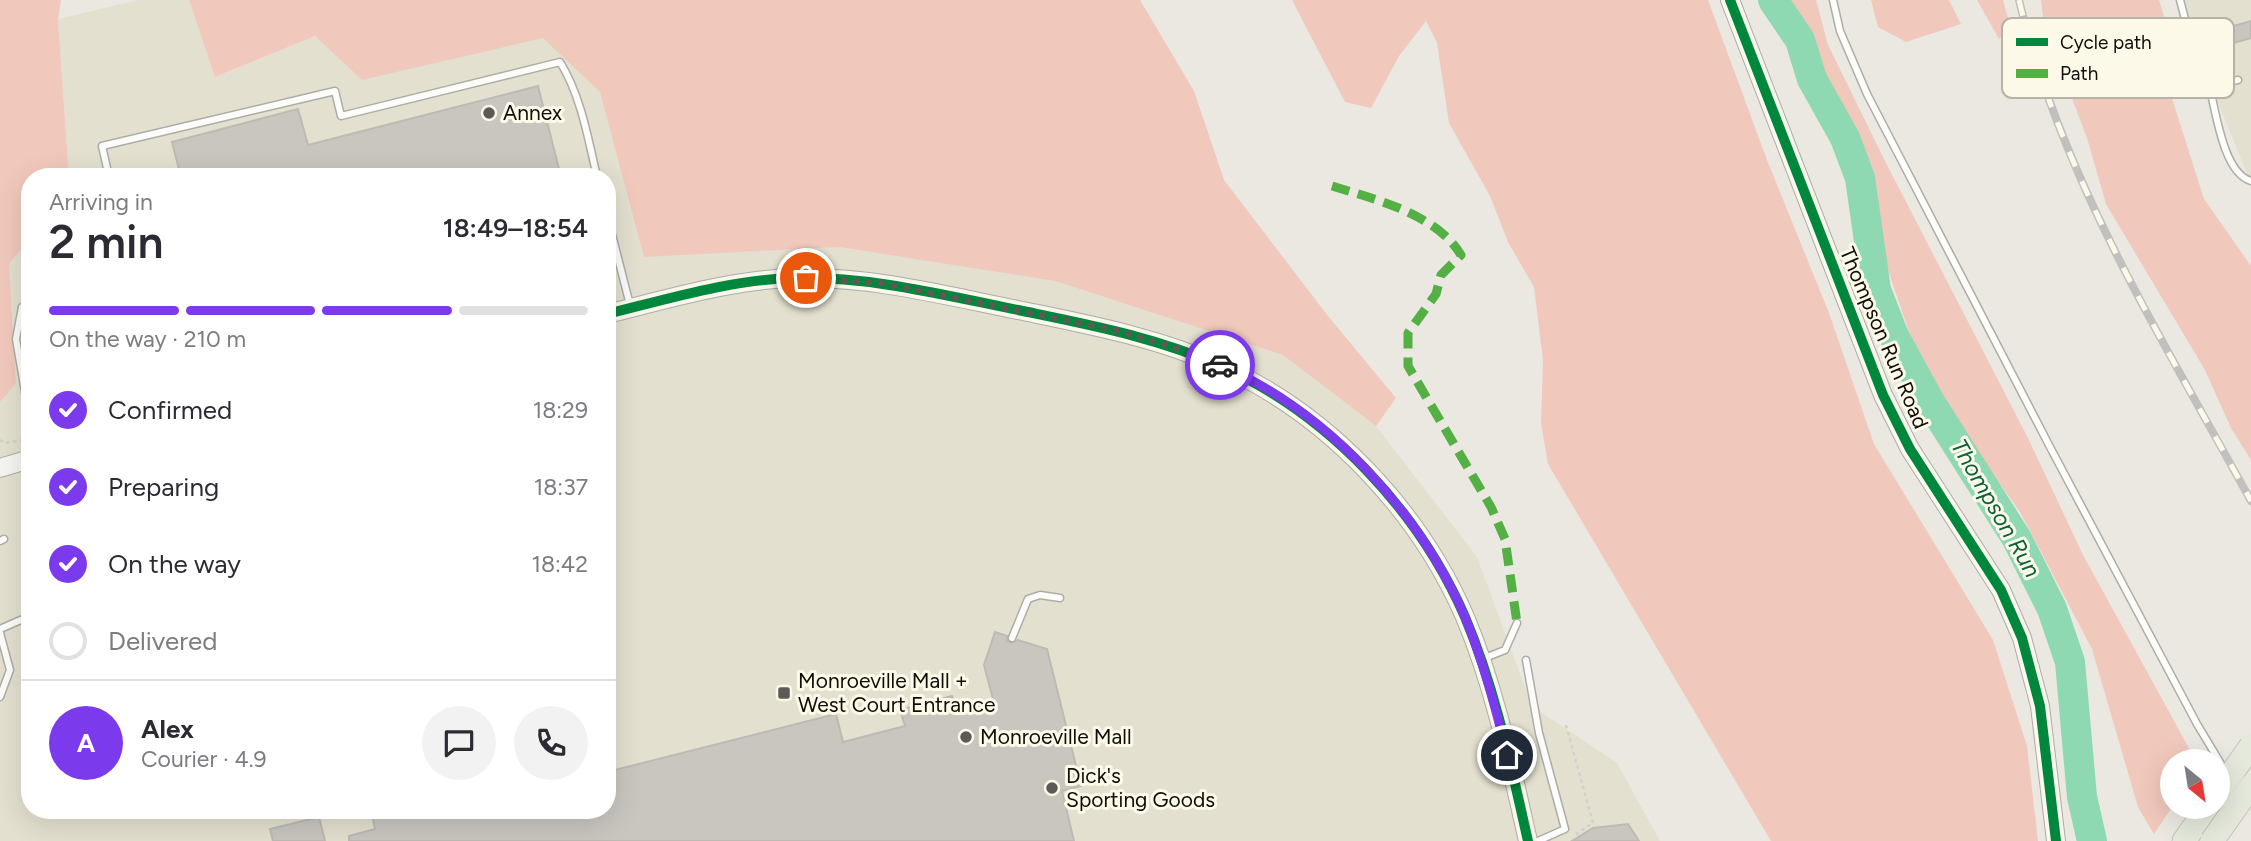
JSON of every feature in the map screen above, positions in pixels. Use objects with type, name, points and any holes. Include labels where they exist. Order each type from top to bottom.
[{"type":"highway","points":[[2212,841],[2236,791],[2251,746]]},
{"type":"highway","points":[[2184,841],[2200,819]]},
{"type":"street","name":"Thompson Run Road","points":[[1730,0],[1883,395],[1910,449],[2001,590],[2022,638],[2040,706],[2056,841]]},
{"type":"street","points":[[616,312],[729,285],[769,280],[806,278],[881,283],[1110,329],[1170,346],[1224,367],[1274,394],[1353,457],[1381,487],[1436,561],[1464,616],[1480,659],[1499,720],[1528,841]]},
{"type":"street","points":[[0,468],[21,462]]},
{"type":"lane","points":[[1833,0],[1840,31],[1867,94],[2197,724],[2236,791]]},
{"type":"lane","points":[[2180,0],[2185,18]]},
{"type":"lane","points":[[107,168],[102,146],[335,91],[341,116],[560,62],[569,77],[580,110],[595,168]]},
{"type":"lane","points":[[2234,81],[2238,80]]},
{"type":"lane","points":[[2213,98],[2234,170],[2251,181]]},
{"type":"lane","points":[[616,250],[631,308]]},
{"type":"lane","points":[[21,312],[16,339],[21,368]]},
{"type":"lane","points":[[1012,638],[1028,598],[1040,595],[1060,598]]},
{"type":"lane","points":[[0,698],[10,670],[0,631],[21,620]]},
{"type":"lane","points":[[1480,659],[1505,650],[1517,623]]},
{"type":"lane","points":[[1526,660],[1539,733],[1564,829],[1538,841]]},
{"type":"path","points":[[616,292],[626,289]]},
{"type":"path","points":[[0,440],[4,443],[21,440]]},
{"type":"path","points":[[1566,725],[1593,823],[1573,835]]},
{"type":"shaded area","points":[[0,0],[61,0],[58,20],[68,168],[21,168],[21,250],[9,264],[16,383],[0,402]]},
{"type":"shaded area","name":"Monroeville Mall","points":[[139,0],[189,0],[216,77],[315,36],[362,80],[543,37],[600,92],[644,256],[839,247],[1055,281],[1283,355],[1376,426],[1477,557],[1532,706],[1617,763],[1660,841],[0,841],[0,402],[16,383],[9,264],[21,250],[21,819],[616,819],[616,168],[68,168],[58,19]]},
{"type":"shaded area","points":[[189,0],[1140,0],[1194,91],[1224,180],[1328,316],[1396,398],[1376,426],[1283,355],[1055,281],[839,247],[644,257],[600,92],[543,38],[362,80],[315,36],[215,77]]},
{"type":"shaded area","points":[[1292,0],[1708,0],[1767,160],[1829,313],[1874,444],[1993,640],[2027,746],[2038,841],[1771,841],[1548,464],[1541,423],[1543,360],[1534,287],[1508,242],[1490,196],[1449,123],[1437,43],[1426,21],[1399,56],[1371,108],[1345,102]]},
{"type":"shaded area","points":[[1791,0],[1816,0],[1828,45],[1886,163],[2028,438],[2083,555],[2189,749],[2160,749],[2160,819],[2164,819],[2154,834],[2138,807],[2092,649],[2020,512],[1961,429],[1909,332],[1883,255],[1874,180]]},
{"type":"shaded area","points":[[1871,0],[1949,0],[1961,24],[1906,42],[1878,27]]},
{"type":"shaded area","points":[[1977,0],[2003,0],[2008,18],[2002,18],[2002,35],[1999,39]]},
{"type":"shaded area","points":[[2041,0],[2159,0],[2165,18],[2043,18]]},
{"type":"shaded area","points":[[2176,0],[2251,0],[2251,183],[2216,98],[2234,98],[2234,18],[2183,18]]},
{"type":"shaded area","points":[[2072,98],[2172,98],[2204,199],[2251,266],[2251,460],[2231,428],[2205,370],[2106,204],[2087,138]]},
{"type":"building","points":[[2251,21],[2251,38],[2234,43],[2234,26]]},
{"type":"building","name":"Annex","points":[[538,86],[559,168],[179,168],[172,142],[298,109],[308,145]]},
{"type":"building","name":"Monroeville Mall","points":[[995,632],[1007,636],[1007,641],[1011,643],[1018,640],[1047,649],[1081,786],[1062,791],[1074,841],[349,841],[349,836],[375,829],[373,819],[616,819],[616,770],[836,714],[843,742],[905,726],[900,710],[952,696],[956,712],[994,703],[984,665]]},
{"type":"building","points":[[320,819],[325,841],[273,841],[270,829]]},
{"type":"building","points":[[1628,824],[1639,841],[1572,841],[1593,828]]},
{"type":"waterway","name":"Thompson Run","points":[[1773,0],[1800,40],[1812,79],[1845,138],[1860,178],[1876,290],[1894,336],[1930,402],[2017,539],[2052,609],[2070,662],[2082,797],[2092,841]]},
{"type":"railway","points":[[2019,0],[2024,18]]},
{"type":"railway","points":[[2049,98],[2088,195],[2118,258],[2251,501]]},
{"type":"marked path","points":[[1332,186],[1385,203],[1421,219],[1437,229],[1461,255],[1441,275],[1436,294],[1408,333],[1408,366],[1491,507],[1505,539],[1517,623]]},
{"type":"cycle path","points":[[1730,0],[1883,395],[1910,449],[2001,590],[2022,638],[2040,706],[2056,841]]},
{"type":"cycle path","points":[[616,312],[746,282],[793,278],[851,280],[937,293],[1125,333],[1199,357],[1262,387],[1299,411],[1334,439],[1366,470],[1423,540],[1446,578],[1465,617],[1485,671],[1528,841]]},
{"type":"way so far","points":[[806,278],[881,283],[1110,329],[1170,346],[1220,365]]},
{"type":"place","name":"Annex","points":[[489,113]]},
{"type":"place","name":"Monroeville Mall + West Court Entrance","points":[[784,693]]},
{"type":"place","name":"Monroeville Mall","points":[[966,737]]},
{"type":"place","name":"Dick's Sporting Goods","points":[[1052,788]]},
{"type":"route","points":[[1220,365],[1274,394],[1324,431],[1376,481],[1416,531],[1451,588],[1476,645],[1507,755]]}]
